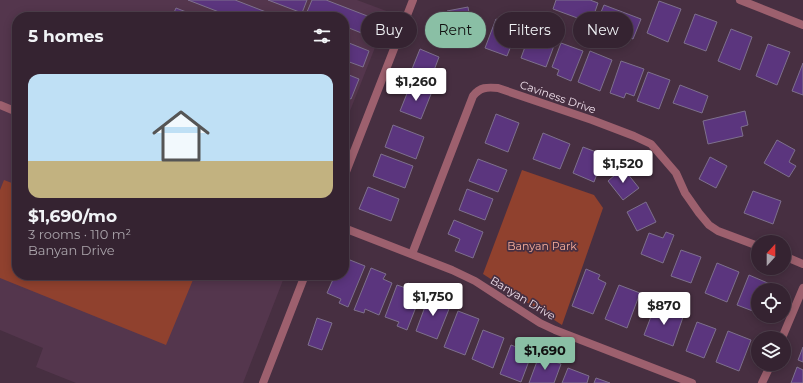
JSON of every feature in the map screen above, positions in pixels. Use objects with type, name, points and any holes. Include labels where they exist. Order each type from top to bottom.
[{"type":"street","points":[[349,164],[413,0]]},
{"type":"street","points":[[740,0],[803,24]]},
{"type":"street","name":"Caviness Drive","points":[[412,254],[473,96],[478,90],[487,87],[498,88],[592,120],[651,144],[676,172],[685,193],[709,224],[718,231],[751,243]]},
{"type":"street","points":[[0,105],[12,110]]},
{"type":"street","name":"Banyan Drive","points":[[349,230],[452,270],[475,281],[540,323],[555,330],[692,383]]},
{"type":"street","points":[[791,259],[803,264]]},
{"type":"street","points":[[262,383],[303,280]]},
{"type":"street","points":[[785,331],[803,288]]},
{"type":"street","points":[[762,383],[767,371]]},
{"type":"shaded area","points":[[0,0],[357,0],[389,12],[361,12],[361,48],[375,48],[349,113],[349,12],[12,12],[12,280],[283,280],[243,383],[76,383],[36,367],[43,348],[0,330]]},
{"type":"green space","name":"Banyan Park","points":[[522,170],[594,195],[603,208],[562,325],[483,274]]},
{"type":"green space","points":[[4,180],[12,183],[12,280],[193,280],[166,345],[0,278],[0,190]]},
{"type":"building","points":[[188,0],[235,0],[266,12],[219,12]]},
{"type":"building","points":[[268,0],[307,0],[302,12]]},
{"type":"building","points":[[312,0],[326,0],[361,14],[361,33],[349,28],[349,12],[307,12]]},
{"type":"building","points":[[556,0],[590,0],[598,3],[595,12],[573,12],[573,16],[565,13],[565,12],[553,9]]},
{"type":"building","points":[[659,1],[681,9],[668,42],[647,33]]},
{"type":"building","points":[[604,5],[622,12],[601,12]]},
{"type":"building","points":[[468,7],[469,12],[447,12]]},
{"type":"building","points":[[176,8],[186,12],[174,12]]},
{"type":"building","points":[[695,14],[717,22],[706,51],[684,43]]},
{"type":"building","points":[[633,16],[641,19],[633,39]]},
{"type":"building","points":[[494,24],[494,48],[510,48],[507,56],[485,48]]},
{"type":"building","points":[[731,29],[752,37],[740,70],[718,61]]},
{"type":"building","points":[[349,43],[369,51],[363,67],[349,62]]},
{"type":"building","points":[[565,44],[583,51],[571,81],[557,75],[559,70],[552,67],[559,48],[565,48]]},
{"type":"building","points":[[768,44],[790,52],[777,85],[756,76]]},
{"type":"building","points":[[525,48],[553,48],[546,67],[521,58]]},
{"type":"building","points":[[420,49],[439,57],[430,81],[410,74]]},
{"type":"building","points":[[590,51],[612,60],[600,91],[578,82]]},
{"type":"building","points":[[621,61],[644,69],[634,96],[626,93],[624,98],[610,93]]},
{"type":"building","points":[[803,63],[803,95],[792,91]]},
{"type":"building","points":[[648,72],[670,80],[659,109],[637,101]]},
{"type":"building","points":[[349,75],[359,79],[351,99],[349,98]]},
{"type":"building","points":[[680,85],[708,96],[702,113],[673,103]]},
{"type":"building","points":[[410,86],[431,94],[421,119],[400,111]]},
{"type":"building","points":[[745,111],[748,125],[741,127],[743,136],[708,144],[703,121]]},
{"type":"building","points":[[496,114],[519,123],[508,152],[485,143]]},
{"type":"building","points":[[393,125],[424,137],[416,159],[385,147]]},
{"type":"building","points":[[543,133],[570,144],[560,169],[533,159]]},
{"type":"building","points":[[777,140],[795,150],[789,162],[796,166],[789,177],[764,163]]},
{"type":"building","points":[[583,147],[604,155],[594,182],[573,173]]},
{"type":"building","points":[[381,154],[413,166],[405,188],[373,176]]},
{"type":"building","points":[[710,157],[727,166],[716,188],[699,179]]},
{"type":"building","points":[[478,159],[507,170],[498,192],[469,181]]},
{"type":"building","points":[[623,168],[639,188],[623,200],[608,181]]},
{"type":"building","points":[[368,187],[399,199],[391,221],[359,209]]},
{"type":"building","points":[[467,189],[493,199],[485,220],[459,210]]},
{"type":"building","points":[[753,191],[781,201],[773,224],[744,213]]},
{"type":"building","points":[[646,202],[656,222],[637,231],[627,212]]},
{"type":"building","points":[[454,220],[483,232],[473,258],[455,251],[460,239],[448,234]]},
{"type":"building","points":[[666,232],[674,235],[663,263],[641,254],[649,233],[663,238]]},
{"type":"building","points":[[681,250],[701,257],[691,283],[671,276]]},
{"type":"building","points":[[350,260],[365,266],[348,307],[339,303],[341,299],[327,293],[333,280],[349,280]]},
{"type":"building","points":[[717,263],[739,272],[727,302],[705,293]]},
{"type":"building","points":[[371,268],[386,274],[383,279],[392,283],[379,315],[365,309],[364,313],[354,310]]},
{"type":"building","points":[[586,269],[600,275],[598,279],[606,283],[593,314],[572,306]]},
{"type":"building","points":[[749,275],[768,283],[751,283],[751,310],[737,305]]},
{"type":"building","points":[[408,283],[423,289],[407,330],[397,326],[399,322],[385,317],[397,285],[406,288]]},
{"type":"building","points":[[619,285],[640,293],[627,328],[605,319]]},
{"type":"building","points":[[429,296],[451,304],[437,339],[416,331]]},
{"type":"building","points":[[655,306],[683,317],[673,346],[644,335]]},
{"type":"building","points":[[458,311],[479,319],[465,355],[444,347]]},
{"type":"building","points":[[317,318],[332,323],[322,350],[308,345]]},
{"type":"building","points":[[697,322],[716,329],[704,358],[686,351]]},
{"type":"building","points":[[483,330],[504,338],[493,368],[472,359]]},
{"type":"building","points":[[728,331],[751,340],[739,371],[716,362]]},
{"type":"building","points":[[511,345],[532,353],[521,382],[500,374]]},
{"type":"building","points":[[803,347],[803,362],[798,360]]},
{"type":"building","points":[[539,356],[561,364],[554,383],[529,383]]},
{"type":"building","points":[[797,367],[803,370],[803,383],[791,383]]},
{"type":"building","points":[[568,368],[589,376],[587,383],[562,383]]},
{"type":"building","points":[[596,378],[610,383],[594,383]]}]
